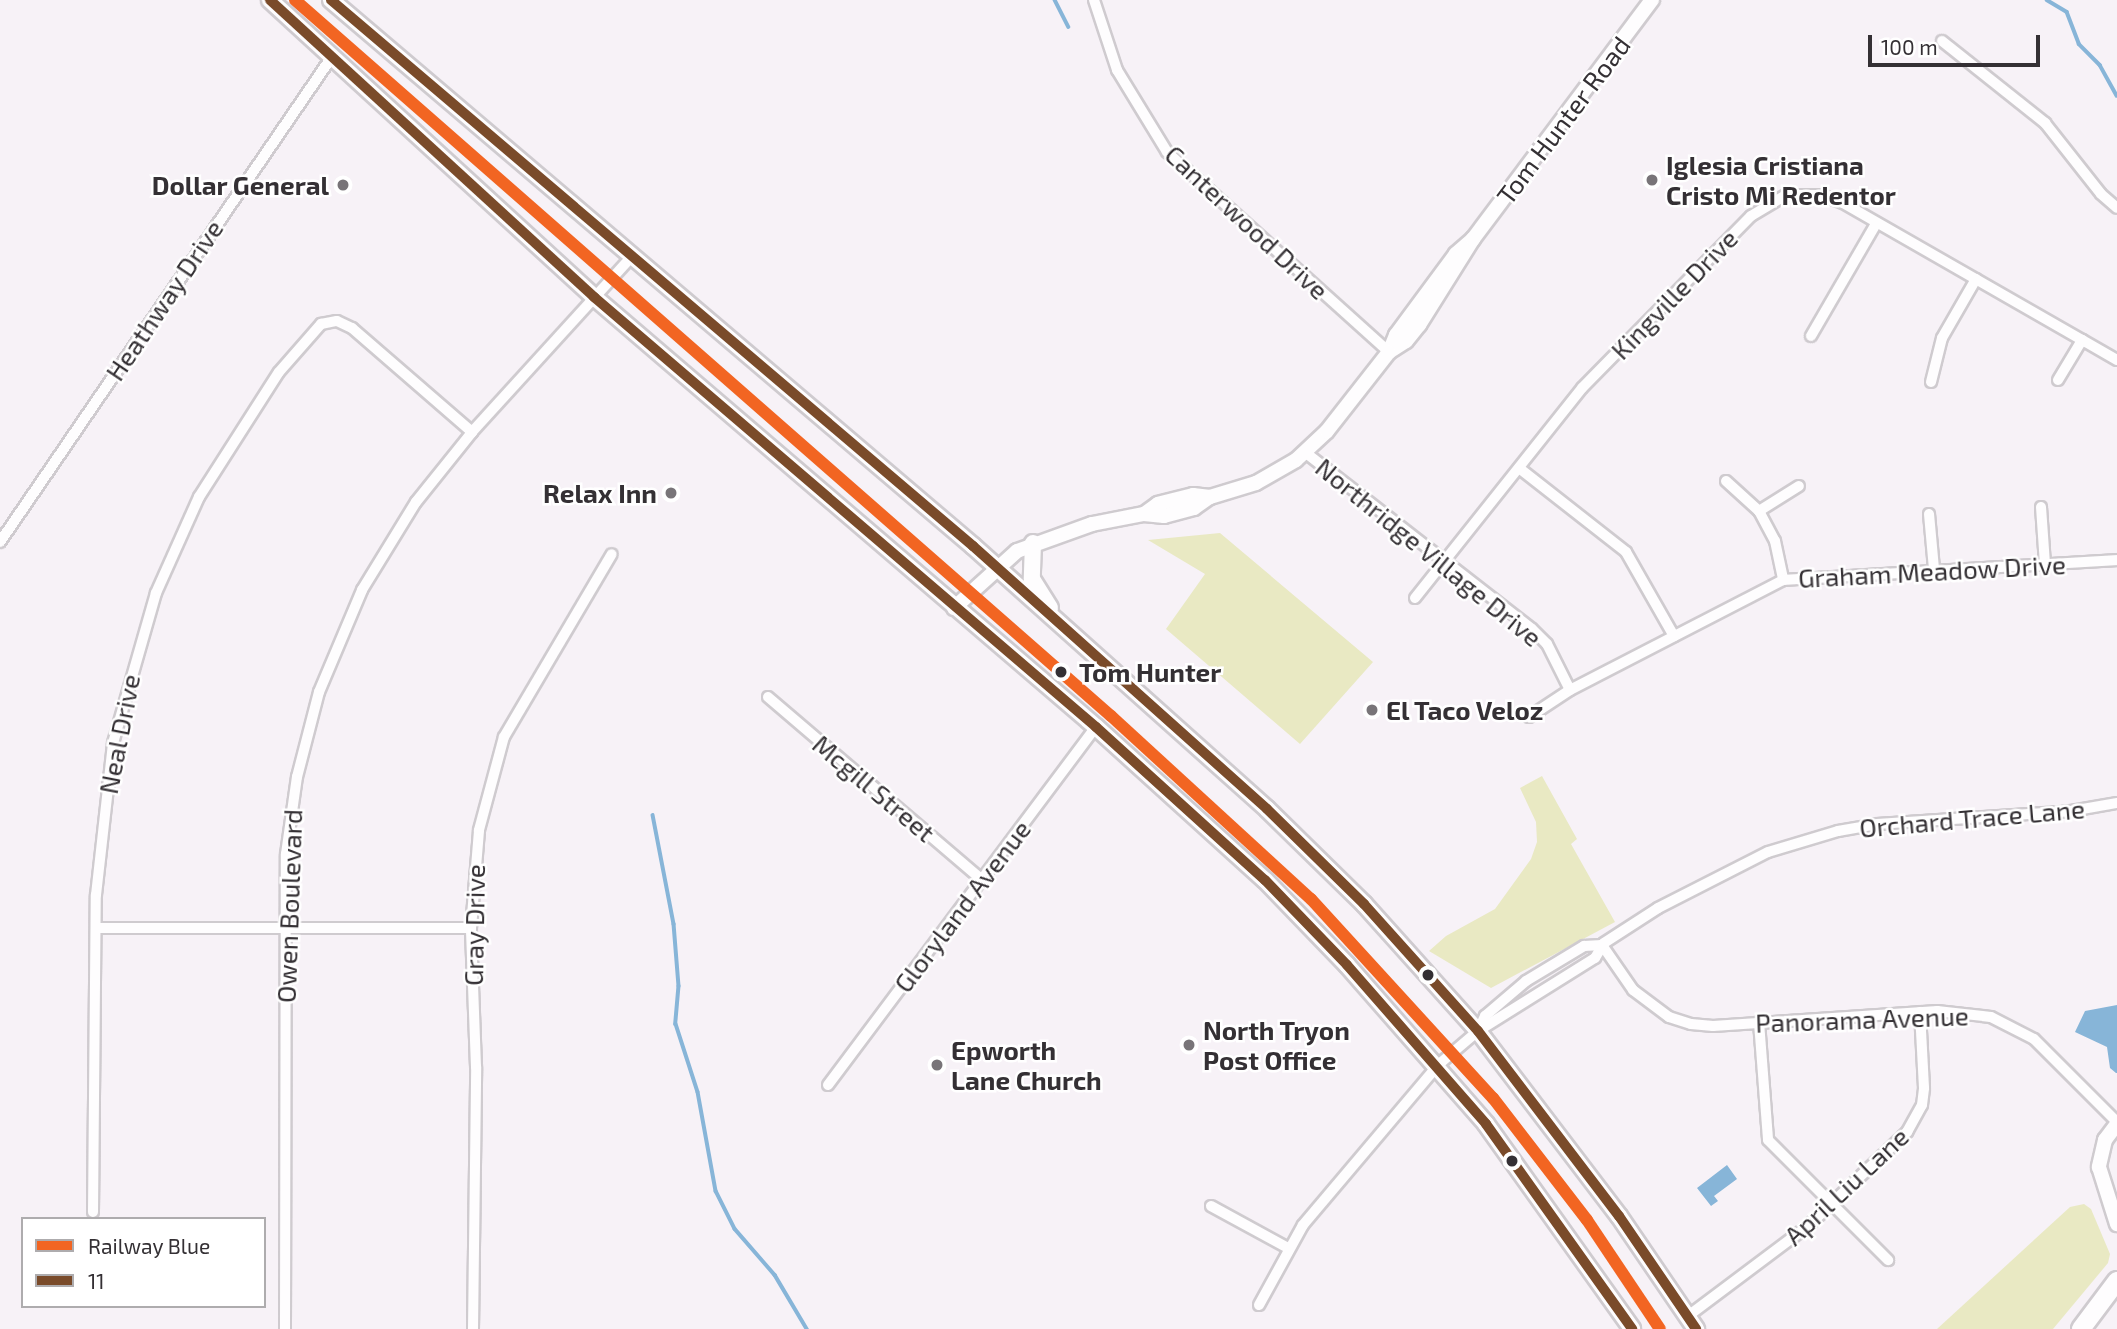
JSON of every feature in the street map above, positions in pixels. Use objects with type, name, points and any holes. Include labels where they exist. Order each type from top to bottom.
[{"type":"highway","points":[[2081,1329],[2117,1281]]},
{"type":"main road","points":[[270,0],[594,296],[954,608],[1096,727],[1265,880],[1438,1065],[1538,1193],[1632,1329]]},
{"type":"main road","points":[[331,0],[996,567],[1267,808],[1364,904],[1478,1031],[1583,1167],[1692,1322]]},
{"type":"main road","points":[[1033,543],[1032,579],[1061,624]]},
{"type":"street","name":"Canterwood Drive","points":[[1094,0],[1116,71],[1167,152],[1389,352]]},
{"type":"street","name":"Tom Hunter Road","points":[[954,608],[996,567],[1033,543],[1092,524],[1144,514],[1158,504],[1193,495],[1210,497],[1256,483],[1306,453],[1389,352],[1396,335],[1456,254],[1473,239],[1653,0]]},
{"type":"street","points":[[1942,41],[2045,123],[2101,194],[2117,208]]},
{"type":"street","name":"Heathway Drive","points":[[0,542],[331,58]]},
{"type":"street","name":"Kingville Drive","points":[[1415,598],[1582,388],[1765,205],[1786,195],[1822,195],[2117,360]]},
{"type":"street","points":[[1811,336],[1876,224]]},
{"type":"street","name":"Owen Boulevard","points":[[285,1329],[284,927],[288,834],[297,777],[312,717],[341,634],[403,521],[472,432],[632,257]]},
{"type":"street","points":[[1931,382],[1942,338],[1976,279]]},
{"type":"street","name":"Neal Drive","points":[[93,1212],[96,928],[113,743],[131,669],[160,581],[199,497],[249,415],[306,336],[321,324],[337,321],[352,328],[472,432]]},
{"type":"street","points":[[2058,380],[2082,340]]},
{"type":"street","name":"Northridge Village Drive","points":[[1306,453],[1443,564],[1540,637],[1570,690]]},
{"type":"street","points":[[1519,468],[1626,552],[1674,636]]},
{"type":"street","points":[[1726,481],[1759,512],[1775,541],[1783,580]]},
{"type":"street","points":[[1759,512],[1799,486]]},
{"type":"street","points":[[2041,507],[2045,564]]},
{"type":"street","points":[[1929,514],[1934,569]]},
{"type":"street","name":"Gray Drive","points":[[472,1329],[475,1067],[471,928],[476,847],[504,737],[611,554]]},
{"type":"street","name":"Graham Meadow Drive","points":[[1529,717],[1570,690],[1783,580],[2117,560]]},
{"type":"street","name":"Mcgill Street","points":[[768,696],[981,879]]},
{"type":"street","name":"Gloryland Avenue","points":[[828,1085],[1096,727]]},
{"type":"street","name":"Orchard Trace Lane","points":[[1478,1031],[1485,1016],[1526,981],[1584,946],[1602,944],[1686,894],[1798,841],[1878,824],[2071,811],[2117,803]]},
{"type":"street","points":[[96,928],[471,928]]},
{"type":"street","name":"Orchard Trace Lane","points":[[1259,1305],[1288,1248],[1315,1210],[1438,1065],[1478,1031],[1594,958],[1602,944]]},
{"type":"street","name":"Panorama Avenue","points":[[1602,944],[1633,990],[1669,1017],[1713,1026],[1920,1012],[1970,1012],[2014,1026],[2034,1039],[2117,1123]]},
{"type":"street","name":"April Liu Lane","points":[[1692,1322],[1831,1205],[1915,1119],[1924,1088],[1920,1012]]},
{"type":"street","points":[[1759,1022],[1768,1140],[1888,1260]]},
{"type":"street","points":[[2117,1123],[2100,1152],[2099,1167],[2117,1224]]},
{"type":"street","points":[[1211,1206],[1288,1248]]},
{"type":"green space","points":[[1220,533],[1373,662],[1300,744],[1166,629],[1205,574],[1148,540]]},
{"type":"green space","points":[[1542,776],[1577,839],[1571,844],[1615,922],[1491,988],[1429,951],[1446,936],[1495,909],[1531,859],[1537,842],[1536,822],[1520,788]]},
{"type":"green space","points":[[2084,1204],[2091,1209],[2110,1254],[2108,1263],[2053,1329],[1937,1329],[2070,1207]]},
{"type":"water","points":[[2117,1005],[2116,1073],[2110,1068],[2107,1047],[2075,1032],[2085,1011]]},
{"type":"water","points":[[1727,1165],[1737,1179],[1714,1196],[1718,1201],[1711,1206],[1697,1188]]},
{"type":"waterway","points":[[1055,0],[1069,27]]},
{"type":"waterway","points":[[2047,0],[2067,12],[2079,44],[2100,65],[2117,96]]},
{"type":"waterway","points":[[653,815],[674,924],[679,986],[676,1024],[698,1092],[716,1191],[735,1229],[775,1275],[807,1329]]},
{"type":"rail line","name":"Blue","points":[[295,0],[1111,716],[1311,899],[1493,1098],[1587,1220],[1660,1329]]},
{"type":"transit line","name":"11","points":[[270,0],[594,297],[1096,727],[1265,880],[1347,965],[1486,1124],[1632,1329]]},
{"type":"transit line","name":"11","points":[[331,0],[973,546],[1267,809],[1364,904],[1478,1031],[1619,1216],[1696,1329]]},
{"type":"place","name":"Iglesia Cristiana Cristo Mi Redentor","points":[[1652,180]]},
{"type":"place","name":"Dollar General","points":[[343,185]]},
{"type":"place","name":"Relax Inn","points":[[671,493]]},
{"type":"place","name":"Tom Hunter","points":[[1061,672]]},
{"type":"place","name":"El Taco Veloz","points":[[1372,710]]},
{"type":"place","name":"North Tryon Post Office","points":[[1189,1045]]},
{"type":"place","name":"Epworth Lane Church","points":[[937,1065]]}]
